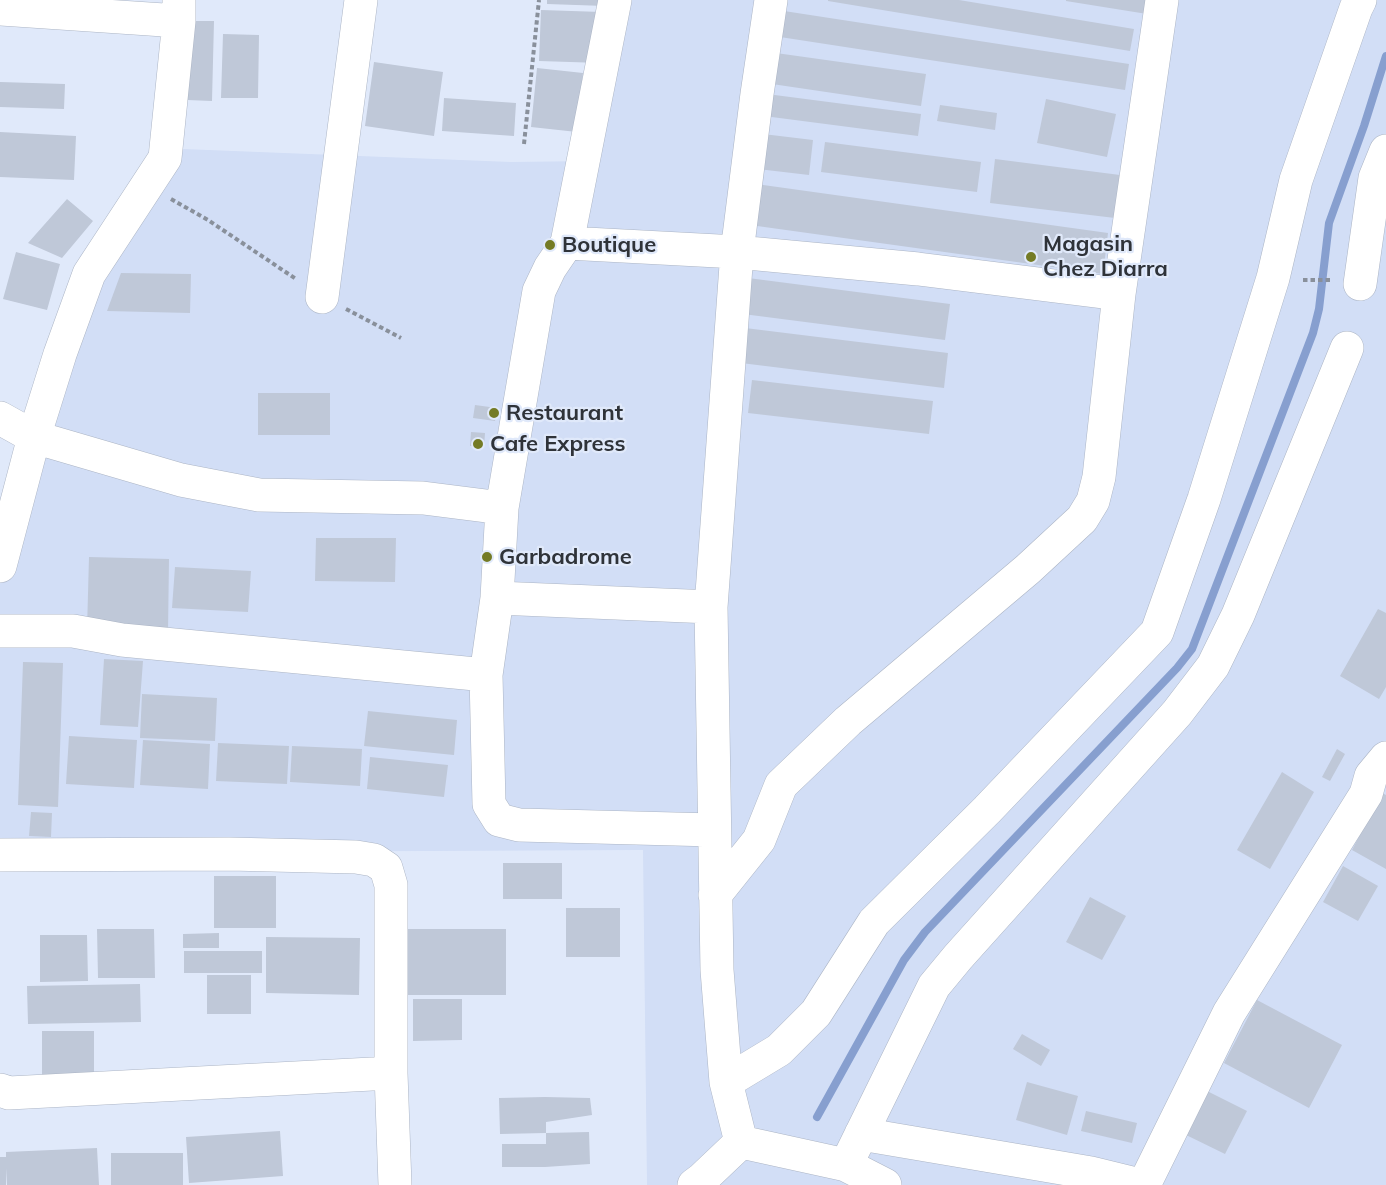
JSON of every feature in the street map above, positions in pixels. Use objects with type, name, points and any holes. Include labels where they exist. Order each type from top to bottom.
[{"type":"street","points":[[322,297],[362,0]]},
{"type":"street","points":[[615,0],[567,243],[549,268],[539,291],[502,508],[497,598],[486,675],[489,804],[499,820],[519,825],[714,830]]},
{"type":"street","points":[[741,1143],[726,1082],[717,970],[711,607],[738,252],[771,0]]},
{"type":"street","points":[[715,895],[759,840],[782,785],[848,721],[1028,569],[1082,519],[1093,501],[1099,477],[1119,294],[1162,0]]},
{"type":"street","points":[[726,1082],[778,1050],[816,1013],[874,922],[987,810],[1157,632],[1204,499],[1273,278],[1296,180],[1360,0]]},
{"type":"street","points":[[0,9],[179,11],[166,151],[162,163],[89,274],[60,354],[34,437],[0,566]]},
{"type":"street","points":[[1347,282],[1375,178],[1386,151]]},
{"type":"street","points":[[567,243],[738,252],[918,269],[1119,294]]},
{"type":"street","points":[[846,1165],[934,986],[1177,713],[1213,666],[1238,615],[1347,348]]},
{"type":"street","points":[[0,418],[34,437],[181,480],[258,495],[423,498],[502,508]]},
{"type":"street","points":[[497,598],[711,607]]},
{"type":"street","points":[[0,631],[73,631],[122,640],[486,675]]},
{"type":"street","points":[[861,1134],[1091,1173],[1142,1185],[1229,1012],[1366,794],[1371,776],[1386,758]]},
{"type":"street","points":[[0,855],[229,854],[356,857],[374,860],[386,868],[391,885],[391,1073],[395,1185]]},
{"type":"street","points":[[0,1090],[9,1093],[391,1073]]},
{"type":"street","points":[[741,1143],[846,1165],[885,1185]]},
{"type":"street","points":[[694,1185],[741,1143]]},
{"type":"path","points":[[524,144],[539,0]]},
{"type":"path","points":[[147,186],[208,220],[322,297],[401,338]]},
{"type":"path","points":[[1293,280],[1347,282]]},
{"type":"shaded area","points":[[629,0],[1386,0],[1386,1185],[647,1185],[643,850],[0,853],[0,555],[80,256],[158,148],[511,162],[592,161]]},
{"type":"building","points":[[547,0],[605,0],[605,6],[547,4]]},
{"type":"building","points":[[828,0],[959,0],[1134,29],[1130,51]]},
{"type":"building","points":[[1066,0],[1149,0],[1147,14]]},
{"type":"building","points":[[541,10],[602,12],[601,63],[539,61]]},
{"type":"building","points":[[784,11],[1129,64],[1125,90],[780,37]]},
{"type":"building","points":[[189,21],[214,21],[212,101],[187,100]]},
{"type":"building","points":[[223,34],[259,35],[258,98],[221,98]]},
{"type":"building","points":[[776,53],[926,74],[921,106],[772,84]]},
{"type":"building","points":[[374,62],[443,72],[434,136],[365,126]]},
{"type":"building","points":[[537,68],[583,73],[577,132],[531,127]]},
{"type":"building","points":[[0,82],[65,84],[64,109],[0,107]]},
{"type":"building","points":[[767,94],[921,114],[918,136],[764,116]]},
{"type":"building","points":[[444,98],[516,103],[514,136],[442,131]]},
{"type":"building","points":[[1046,99],[1116,114],[1107,157],[1037,143]]},
{"type":"building","points":[[940,105],[997,113],[995,130],[937,121]]},
{"type":"building","points":[[0,132],[76,136],[74,180],[0,177]]},
{"type":"building","points":[[763,134],[813,140],[809,175],[758,169]]},
{"type":"building","points":[[825,142],[981,162],[977,192],[821,172]]},
{"type":"building","points":[[995,159],[1120,175],[1115,218],[990,203]]},
{"type":"building","points":[[756,184],[1108,233],[1103,274],[750,225]]},
{"type":"building","points":[[67,199],[93,221],[62,258],[28,243]]},
{"type":"building","points":[[16,252],[60,264],[47,310],[3,299]]},
{"type":"building","points":[[121,273],[191,274],[190,313],[107,311]]},
{"type":"building","points":[[748,278],[950,304],[945,340],[743,314]]},
{"type":"building","points":[[745,328],[948,353],[944,388],[741,363]]},
{"type":"building","points":[[752,380],[933,401],[929,434],[748,413]]},
{"type":"building","points":[[258,393],[330,393],[330,435],[258,435]]},
{"type":"building","points":[[475,405],[497,408],[495,421],[473,418]]},
{"type":"building","points":[[471,432],[485,433],[484,447],[470,446]]},
{"type":"building","points":[[316,538],[396,538],[395,582],[315,581]]},
{"type":"building","points":[[89,557],[169,559],[168,632],[87,630]]},
{"type":"building","points":[[175,567],[251,571],[248,612],[172,608]]},
{"type":"building","points":[[1378,609],[1386,613],[1386,687],[1379,699],[1340,676]]},
{"type":"building","points":[[104,659],[143,661],[138,727],[100,725]]},
{"type":"building","points":[[23,662],[63,663],[58,807],[18,805]]},
{"type":"building","points":[[142,694],[217,698],[215,741],[140,738]]},
{"type":"building","points":[[368,711],[457,720],[454,755],[364,746]]},
{"type":"building","points":[[69,736],[137,740],[134,788],[66,784]]},
{"type":"building","points":[[143,740],[210,744],[208,789],[140,785]]},
{"type":"building","points":[[218,743],[289,746],[287,784],[216,781]]},
{"type":"building","points":[[292,746],[362,749],[360,786],[290,782]]},
{"type":"building","points":[[1337,749],[1345,754],[1330,781],[1322,777]]},
{"type":"building","points":[[370,757],[448,765],[444,797],[367,789]]},
{"type":"building","points":[[1282,772],[1314,792],[1270,869],[1237,850]]},
{"type":"building","points":[[1382,793],[1386,795],[1386,869],[1352,850]]},
{"type":"building","points":[[31,812],[52,813],[51,837],[29,836]]},
{"type":"building","points":[[503,863],[562,863],[562,899],[503,899]]},
{"type":"building","points":[[1343,866],[1378,886],[1358,921],[1323,902]]},
{"type":"building","points":[[214,876],[276,876],[276,928],[214,928]]},
{"type":"building","points":[[1090,897],[1126,916],[1102,960],[1066,942]]},
{"type":"building","points":[[566,908],[620,908],[620,957],[566,957]]},
{"type":"building","points":[[97,929],[154,929],[155,978],[98,978]]},
{"type":"building","points":[[399,929],[506,929],[506,995],[400,995]]},
{"type":"building","points":[[219,933],[219,948],[183,948],[183,934]]},
{"type":"building","points":[[40,935],[87,935],[88,981],[40,982]]},
{"type":"building","points":[[266,937],[360,938],[359,995],[266,993]]},
{"type":"building","points":[[184,951],[262,951],[262,973],[184,973]]},
{"type":"building","points":[[207,975],[251,975],[251,1014],[207,1014]]},
{"type":"building","points":[[140,984],[141,1022],[28,1024],[27,986]]},
{"type":"building","points":[[413,999],[462,999],[462,1040],[413,1041]]},
{"type":"building","points":[[1257,1000],[1342,1045],[1309,1108],[1224,1063]]},
{"type":"building","points":[[42,1031],[94,1031],[94,1079],[42,1079]]},
{"type":"building","points":[[1022,1034],[1050,1050],[1041,1066],[1013,1049]]},
{"type":"building","points":[[1027,1082],[1078,1096],[1067,1135],[1016,1120]]},
{"type":"building","points":[[1203,1089],[1247,1111],[1225,1154],[1182,1133]]},
{"type":"building","points":[[499,1098],[590,1098],[592,1115],[546,1122],[546,1133],[500,1134]]},
{"type":"building","points":[[1086,1111],[1137,1123],[1132,1143],[1081,1131]]},
{"type":"building","points":[[280,1131],[283,1176],[189,1183],[186,1137]]},
{"type":"building","points":[[589,1132],[590,1164],[502,1167],[502,1144],[546,1144],[546,1133]]},
{"type":"building","points":[[97,1148],[99,1185],[7,1185],[6,1168],[6,1185],[0,1185],[0,1157],[6,1157],[6,1152]]},
{"type":"building","points":[[111,1153],[183,1153],[183,1185],[111,1185]]},
{"type":"waterway","points":[[817,1117],[904,960],[925,932],[1177,668],[1192,649],[1313,333],[1319,309],[1329,223],[1386,56]]},
{"type":"place","name":"Boutique","points":[[550,245]]},
{"type":"place","name":"Magasin Chez Diarra","points":[[1031,257]]},
{"type":"place","name":"Restaurant","points":[[494,413]]},
{"type":"place","name":"Cafe Express","points":[[478,444]]},
{"type":"place","name":"Garbadrome","points":[[487,557]]}]
